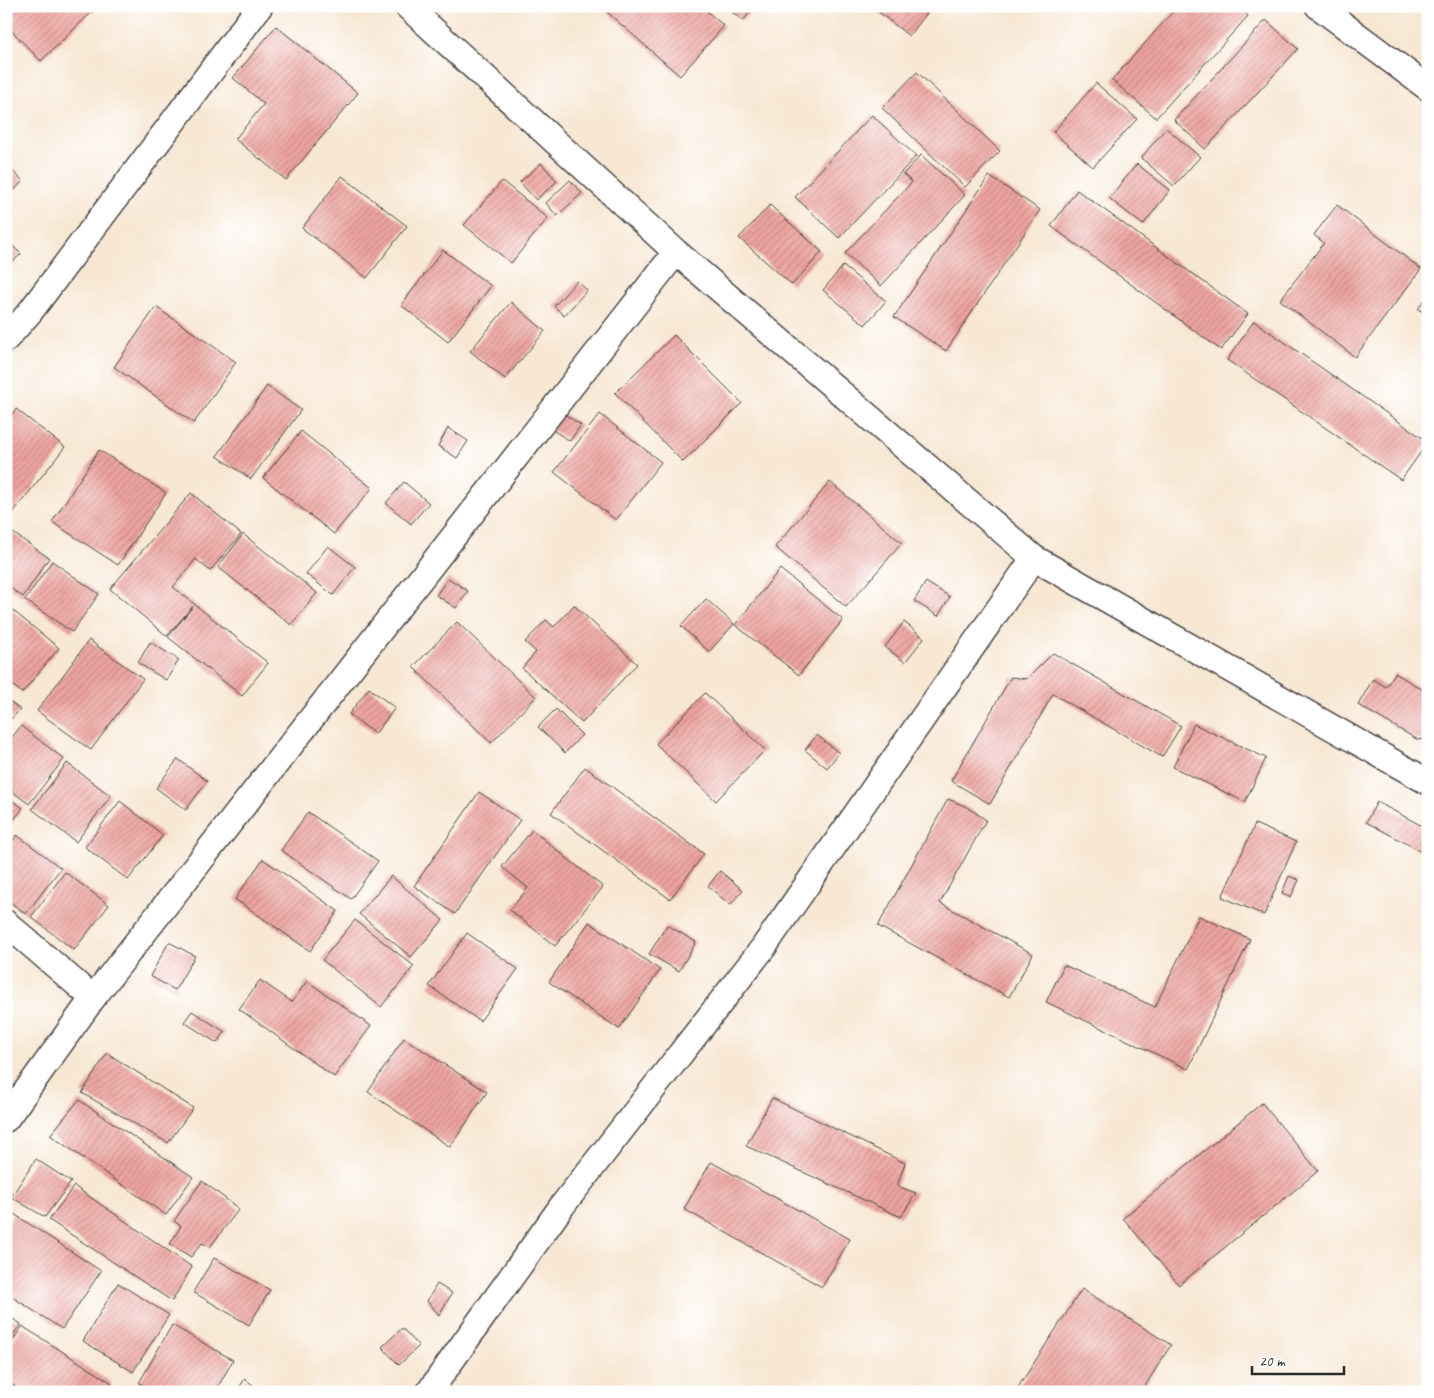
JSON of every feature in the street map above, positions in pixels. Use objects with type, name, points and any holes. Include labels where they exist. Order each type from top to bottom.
[{"type":"street","points":[[6,340],[30,312],[260,6]]},
{"type":"street","points":[[1318,6],[1428,88]]},
{"type":"street","points":[[408,7],[676,252],[1034,558],[1428,782]]},
{"type":"street","points":[[6,1119],[93,998],[676,252]]},
{"type":"street","points":[[429,1392],[562,1206],[763,948],[1034,558]]},
{"type":"street","points":[[6,924],[93,998]]},
{"type":"building","points":[[6,6],[90,6],[94,10],[41,61],[6,25]]},
{"type":"building","points":[[600,6],[701,6],[724,26],[680,76]]},
{"type":"building","points":[[725,6],[755,6],[743,21]]},
{"type":"building","points":[[871,6],[933,6],[909,36]]},
{"type":"building","points":[[1178,6],[1241,6],[1240,8],[1248,16],[1156,118],[1112,80]]},
{"type":"building","points":[[1266,20],[1298,49],[1205,149],[1174,120]]},
{"type":"building","points":[[276,26],[358,93],[286,180],[235,139],[264,104],[233,78]]},
{"type":"building","points":[[917,72],[1000,151],[965,187],[882,108]]},
{"type":"building","points":[[1096,83],[1137,119],[1093,167],[1053,132]]},
{"type":"building","points":[[872,115],[916,156],[839,238],[795,197]]},
{"type":"building","points":[[1166,128],[1200,157],[1174,186],[1141,158]]},
{"type":"building","points":[[921,155],[965,195],[881,286],[845,253],[912,182],[903,174]]},
{"type":"building","points":[[541,163],[557,181],[536,200],[520,182]]},
{"type":"building","points":[[1137,164],[1170,190],[1143,225],[1109,198]]},
{"type":"building","points":[[6,165],[23,181],[6,199]]},
{"type":"building","points":[[342,176],[407,226],[367,278],[302,228]]},
{"type":"building","points":[[989,176],[1040,210],[946,351],[894,317]]},
{"type":"building","points":[[570,180],[582,193],[557,216],[546,203]]},
{"type":"building","points":[[502,181],[548,218],[511,263],[464,225]]},
{"type":"building","points":[[1077,190],[1248,314],[1221,350],[1051,226]]},
{"type":"building","points":[[770,205],[822,252],[792,285],[739,238]]},
{"type":"building","points":[[1337,205],[1421,269],[1355,357],[1280,300],[1324,243],[1314,235]]},
{"type":"building","points":[[6,239],[21,254],[6,268]]},
{"type":"building","points":[[443,250],[491,286],[448,342],[401,305]]},
{"type":"building","points":[[843,266],[886,301],[865,325],[823,290]]},
{"type":"building","points":[[577,281],[587,290],[564,316],[554,306]]},
{"type":"building","points":[[1428,295],[1428,315],[1418,309]]},
{"type":"building","points":[[511,302],[545,331],[505,379],[470,351]]},
{"type":"building","points":[[156,307],[236,362],[194,423],[114,367]]},
{"type":"building","points":[[1254,321],[1428,442],[1401,480],[1227,360]]},
{"type":"building","points":[[674,335],[742,403],[683,462],[615,393]]},
{"type":"building","points":[[267,386],[301,410],[251,479],[217,456]]},
{"type":"building","points":[[16,409],[65,447],[11,515],[6,511],[6,422]]},
{"type":"building","points":[[561,412],[581,425],[570,441],[551,429]]},
{"type":"building","points":[[600,414],[661,462],[616,520],[554,472]]},
{"type":"building","points":[[448,428],[468,441],[457,458],[438,446]]},
{"type":"building","points":[[301,431],[372,488],[334,534],[263,478]]},
{"type":"building","points":[[99,450],[166,493],[118,565],[52,522]]},
{"type":"building","points":[[404,482],[429,503],[411,524],[386,503]]},
{"type":"building","points":[[830,482],[902,543],[846,607],[775,547]]},
{"type":"building","points":[[191,493],[241,534],[210,571],[196,559],[173,587],[268,663],[242,696],[168,637],[193,606],[167,636],[110,589]]},
{"type":"building","points":[[6,528],[49,558],[23,597],[6,585]]},
{"type":"building","points":[[243,534],[317,593],[291,625],[218,567]]},
{"type":"building","points":[[328,546],[355,567],[333,595],[306,574]]},
{"type":"building","points":[[52,561],[99,594],[72,632],[25,600]]},
{"type":"building","points":[[780,569],[843,620],[799,675],[735,625]]},
{"type":"building","points":[[448,578],[468,591],[456,608],[436,595]]},
{"type":"building","points":[[926,582],[950,597],[938,616],[914,601]]},
{"type":"building","points":[[706,599],[734,624],[709,652],[681,626]]},
{"type":"building","points":[[6,605],[59,648],[22,693],[6,680]]},
{"type":"building","points":[[574,605],[637,664],[582,723],[522,668],[536,652],[525,642],[546,620],[554,627]]},
{"type":"building","points":[[457,622],[536,697],[491,743],[413,667]]},
{"type":"building","points":[[904,622],[924,638],[905,662],[885,647]]},
{"type":"building","points":[[89,640],[143,679],[91,750],[37,711]]},
{"type":"building","points":[[150,642],[179,660],[166,680],[138,663]]},
{"type":"building","points":[[1053,653],[1181,726],[1162,757],[1053,694],[990,804],[951,781],[1011,677],[1027,679]]},
{"type":"building","points":[[1395,673],[1428,693],[1428,738],[1418,740],[1358,705],[1373,679],[1386,687]]},
{"type":"building","points":[[369,688],[395,708],[375,734],[349,714]]},
{"type":"building","points":[[705,693],[765,750],[716,801],[656,744]]},
{"type":"building","points":[[6,698],[20,710],[6,724]]},
{"type":"building","points":[[556,709],[582,735],[565,753],[538,727]]},
{"type":"building","points":[[1194,724],[1266,758],[1245,802],[1173,767]]},
{"type":"building","points":[[21,726],[64,759],[29,804],[6,787],[6,745]]},
{"type":"building","points":[[817,735],[839,753],[827,768],[805,750]]},
{"type":"building","points":[[178,759],[207,781],[186,810],[156,788]]},
{"type":"building","points":[[67,763],[111,796],[76,842],[32,809]]},
{"type":"building","points":[[585,767],[704,854],[670,899],[551,813]]},
{"type":"building","points":[[479,792],[520,820],[455,914],[414,886]]},
{"type":"building","points":[[6,796],[23,808],[6,830]]},
{"type":"building","points":[[948,799],[967,807],[986,820],[940,903],[1033,954],[1009,997],[878,926]]},
{"type":"building","points":[[120,801],[163,835],[128,880],[85,847]]},
{"type":"building","points":[[1377,802],[1428,829],[1428,855],[1366,822]]},
{"type":"building","points":[[308,812],[378,861],[351,899],[281,850]]},
{"type":"building","points":[[1255,824],[1296,842],[1264,915],[1222,897]]},
{"type":"building","points":[[532,830],[603,887],[555,946],[510,910],[528,888],[502,867]]},
{"type":"building","points":[[17,835],[61,868],[26,914],[6,899],[6,849]]},
{"type":"building","points":[[263,859],[338,911],[310,951],[235,899]]},
{"type":"building","points":[[720,871],[743,890],[730,905],[708,886]]},
{"type":"building","points":[[65,872],[109,905],[74,950],[31,917]]},
{"type":"building","points":[[391,876],[443,920],[411,957],[359,914]]},
{"type":"building","points":[[1289,876],[1299,880],[1291,897],[1282,893]]},
{"type":"building","points":[[1199,916],[1250,939],[1188,1069],[1046,1002],[1064,965],[1155,1007]]},
{"type":"building","points":[[355,920],[414,966],[381,1007],[322,960]]},
{"type":"building","points":[[589,922],[660,970],[619,1029],[549,982]]},
{"type":"building","points":[[667,925],[696,942],[679,971],[649,954]]},
{"type":"building","points":[[467,933],[518,969],[480,1021],[429,986]]},
{"type":"building","points":[[169,942],[195,956],[175,990],[150,976]]},
{"type":"building","points":[[260,980],[292,1002],[307,981],[371,1026],[334,1077],[239,1009]]},
{"type":"building","points":[[192,1011],[225,1032],[217,1043],[184,1022]]},
{"type":"building","points":[[404,1038],[487,1092],[450,1147],[368,1092]]},
{"type":"building","points":[[107,1053],[193,1108],[168,1143],[82,1093]]},
{"type":"building","points":[[772,1098],[905,1163],[897,1186],[916,1193],[901,1217],[746,1146]]},
{"type":"building","points":[[79,1100],[193,1177],[166,1215],[50,1135]]},
{"type":"building","points":[[1262,1103],[1318,1171],[1179,1285],[1123,1218]]},
{"type":"building","points":[[36,1159],[71,1182],[45,1217],[11,1197]]},
{"type":"building","points":[[711,1162],[850,1239],[822,1287],[684,1209]]},
{"type":"building","points":[[202,1181],[239,1209],[210,1247],[202,1243],[191,1257],[170,1244],[181,1226],[174,1221]]},
{"type":"building","points":[[74,1186],[192,1267],[172,1301],[49,1220]]},
{"type":"building","points":[[14,1214],[101,1271],[62,1329],[6,1293],[6,1226]]},
{"type":"building","points":[[214,1258],[270,1290],[249,1325],[193,1292]]},
{"type":"building","points":[[118,1283],[169,1315],[133,1372],[83,1341]]},
{"type":"building","points":[[437,1284],[452,1293],[439,1315],[427,1301]]},
{"type":"building","points":[[1082,1289],[1171,1345],[1141,1392],[1015,1392]]},
{"type":"building","points":[[6,1315],[21,1324],[6,1345]]},
{"type":"building","points":[[172,1325],[233,1360],[215,1392],[156,1392],[139,1383]]},
{"type":"building","points":[[22,1326],[112,1383],[107,1392],[23,1392],[6,1381],[6,1352]]},
{"type":"building","points":[[402,1328],[419,1346],[399,1365],[382,1347]]},
{"type":"building","points":[[245,1379],[262,1392],[236,1392]]}]
